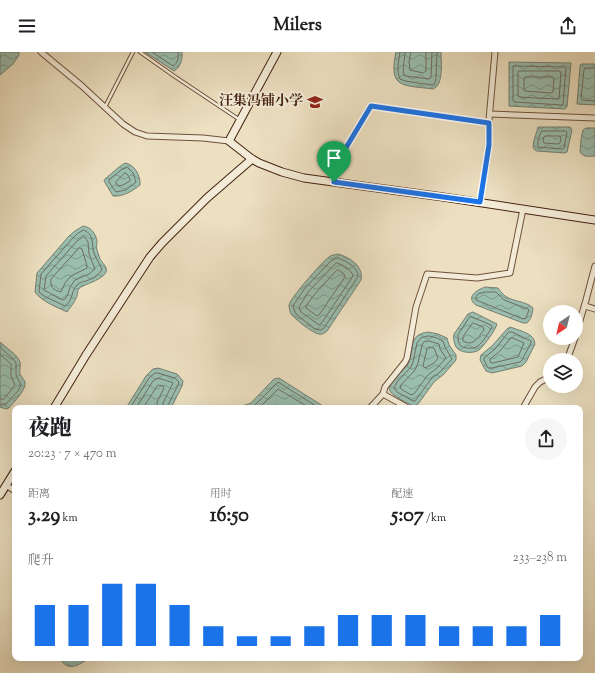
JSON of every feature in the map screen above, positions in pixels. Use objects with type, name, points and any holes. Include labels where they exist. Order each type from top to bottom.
[{"type":"street","points":[[41,52],[123,124],[135,132],[147,136],[203,138],[229,141],[252,159],[267,167],[304,178],[480,202],[595,220]]},
{"type":"street","points":[[229,141],[277,52]]},
{"type":"street","points":[[480,202],[489,145],[489,123],[496,52]]},
{"type":"street","points":[[490,114],[595,118]]},
{"type":"street","points":[[56,405],[78,367],[150,257],[207,198],[252,159]]},
{"type":"street","points":[[373,405],[383,394],[385,387],[403,366],[407,358],[416,307],[427,274],[477,278],[510,273],[523,209]]},
{"type":"street","points":[[583,310],[595,266]]},
{"type":"street","points":[[584,306],[595,309]]},
{"type":"street","points":[[525,405],[535,387],[543,381]]},
{"type":"street","points":[[383,394],[403,405]]},
{"type":"street","points":[[0,495],[12,476]]},
{"type":"street","points":[[6,485],[12,490]]},
{"type":"lane","points":[[105,107],[133,52]]},
{"type":"lane","points":[[140,52],[240,120]]},
{"type":"lane","points":[[334,182],[338,161],[371,106],[489,123]]},
{"type":"water","points":[[0,52],[19,52],[19,55],[13,64],[0,75]]},
{"type":"water","points":[[145,52],[182,52],[181,63],[174,71]]},
{"type":"water","points":[[396,52],[441,52],[441,73],[437,87],[433,89],[413,87],[400,83],[396,79],[394,73]]},
{"type":"water","points":[[509,62],[571,63],[567,107],[565,109],[509,106]]},
{"type":"water","points":[[581,64],[595,64],[595,105],[577,104]]},
{"type":"water","points":[[538,127],[570,127],[572,130],[567,152],[535,150],[533,145]]},
{"type":"water","points":[[586,128],[595,128],[595,156],[585,156],[580,152],[583,130]]},
{"type":"water","points":[[125,163],[134,168],[139,178],[140,185],[120,196],[113,196],[104,181]]},
{"type":"water","points":[[83,226],[91,229],[96,236],[97,250],[100,259],[106,267],[106,272],[99,279],[81,287],[78,290],[75,300],[67,312],[38,296],[35,292],[37,273],[69,236]]},
{"type":"water","points":[[338,254],[347,257],[358,266],[361,280],[327,331],[319,334],[308,329],[293,316],[290,312],[289,305],[320,265],[330,256]]},
{"type":"water","points":[[485,287],[498,288],[508,298],[533,308],[532,316],[529,321],[527,323],[523,323],[476,305],[472,299],[473,294]]},
{"type":"water","points":[[473,312],[497,324],[490,337],[479,350],[473,352],[463,352],[456,347],[454,334],[468,314]]},
{"type":"water","points":[[510,327],[527,333],[533,338],[535,344],[526,362],[522,366],[492,373],[486,371],[480,360],[481,355]]},
{"type":"water","points":[[428,332],[447,338],[449,345],[456,355],[456,360],[444,374],[434,382],[418,404],[412,405],[391,393],[390,387],[393,380],[407,366],[410,360],[414,340],[421,334]]},
{"type":"water","points":[[0,342],[19,359],[20,374],[25,382],[24,388],[19,396],[9,408],[6,409],[0,407]]},
{"type":"water","points":[[158,368],[177,374],[183,381],[172,405],[128,405],[146,376],[153,369]]},
{"type":"water","points":[[279,378],[321,405],[245,405],[251,403],[274,379]]},
{"type":"water","points":[[61,661],[84,661],[74,666],[63,663]]},
{"type":"place","name":"汪集冯铺小学","points":[[315,102]]},
{"type":"route","points":[[371,106],[489,123],[489,145],[480,202],[334,182],[338,161],[371,106]]}]
